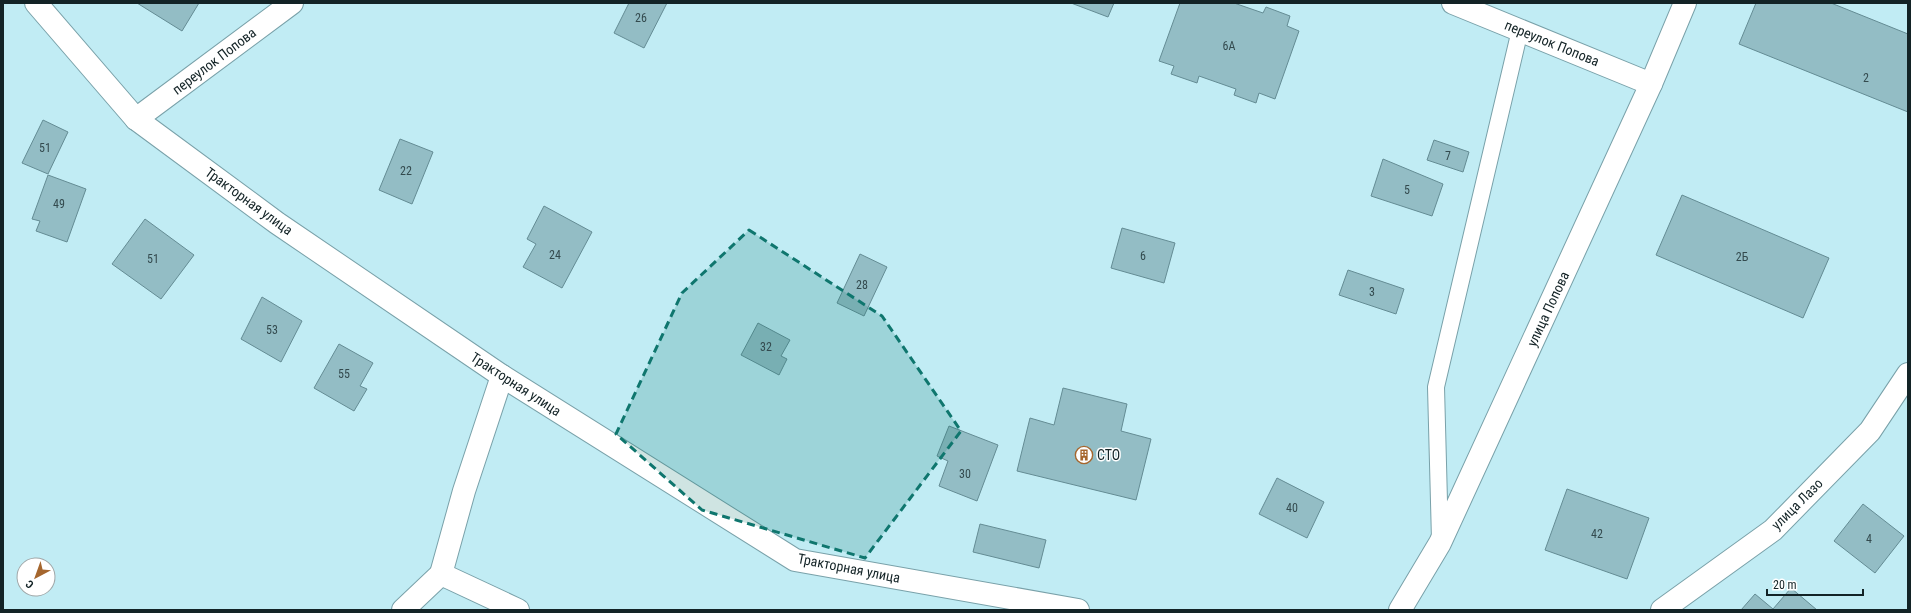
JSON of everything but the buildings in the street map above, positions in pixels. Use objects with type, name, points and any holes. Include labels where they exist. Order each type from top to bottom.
[{"type":"street","name":"Тракторная улица","points":[[36,3],[136,119],[277,223],[502,376],[795,560],[1078,610]]},
{"type":"street","name":"переулок Попова","points":[[136,119],[292,3]]},
{"type":"street","name":"переулок Попова","points":[[1453,3],[1651,84]]},
{"type":"street","name":"улица Попова","points":[[1400,610],[1440,543],[1651,84],[1685,3]]},
{"type":"street","name":"улица Лазо","points":[[1662,610],[1773,530],[1870,431],[1908,374]]},
{"type":"street","points":[[403,610],[441,574],[464,491],[502,376]]},
{"type":"street","points":[[441,574],[518,610]]},
{"type":"lane","points":[[1440,543],[1436,387],[1520,30]]},
{"type":"highlighted area","points":[[749,230],[882,316],[961,431],[865,558],[702,510],[616,434],[682,293]]},
{"type":"place","name":"СТО","points":[[1084,455]]}]
